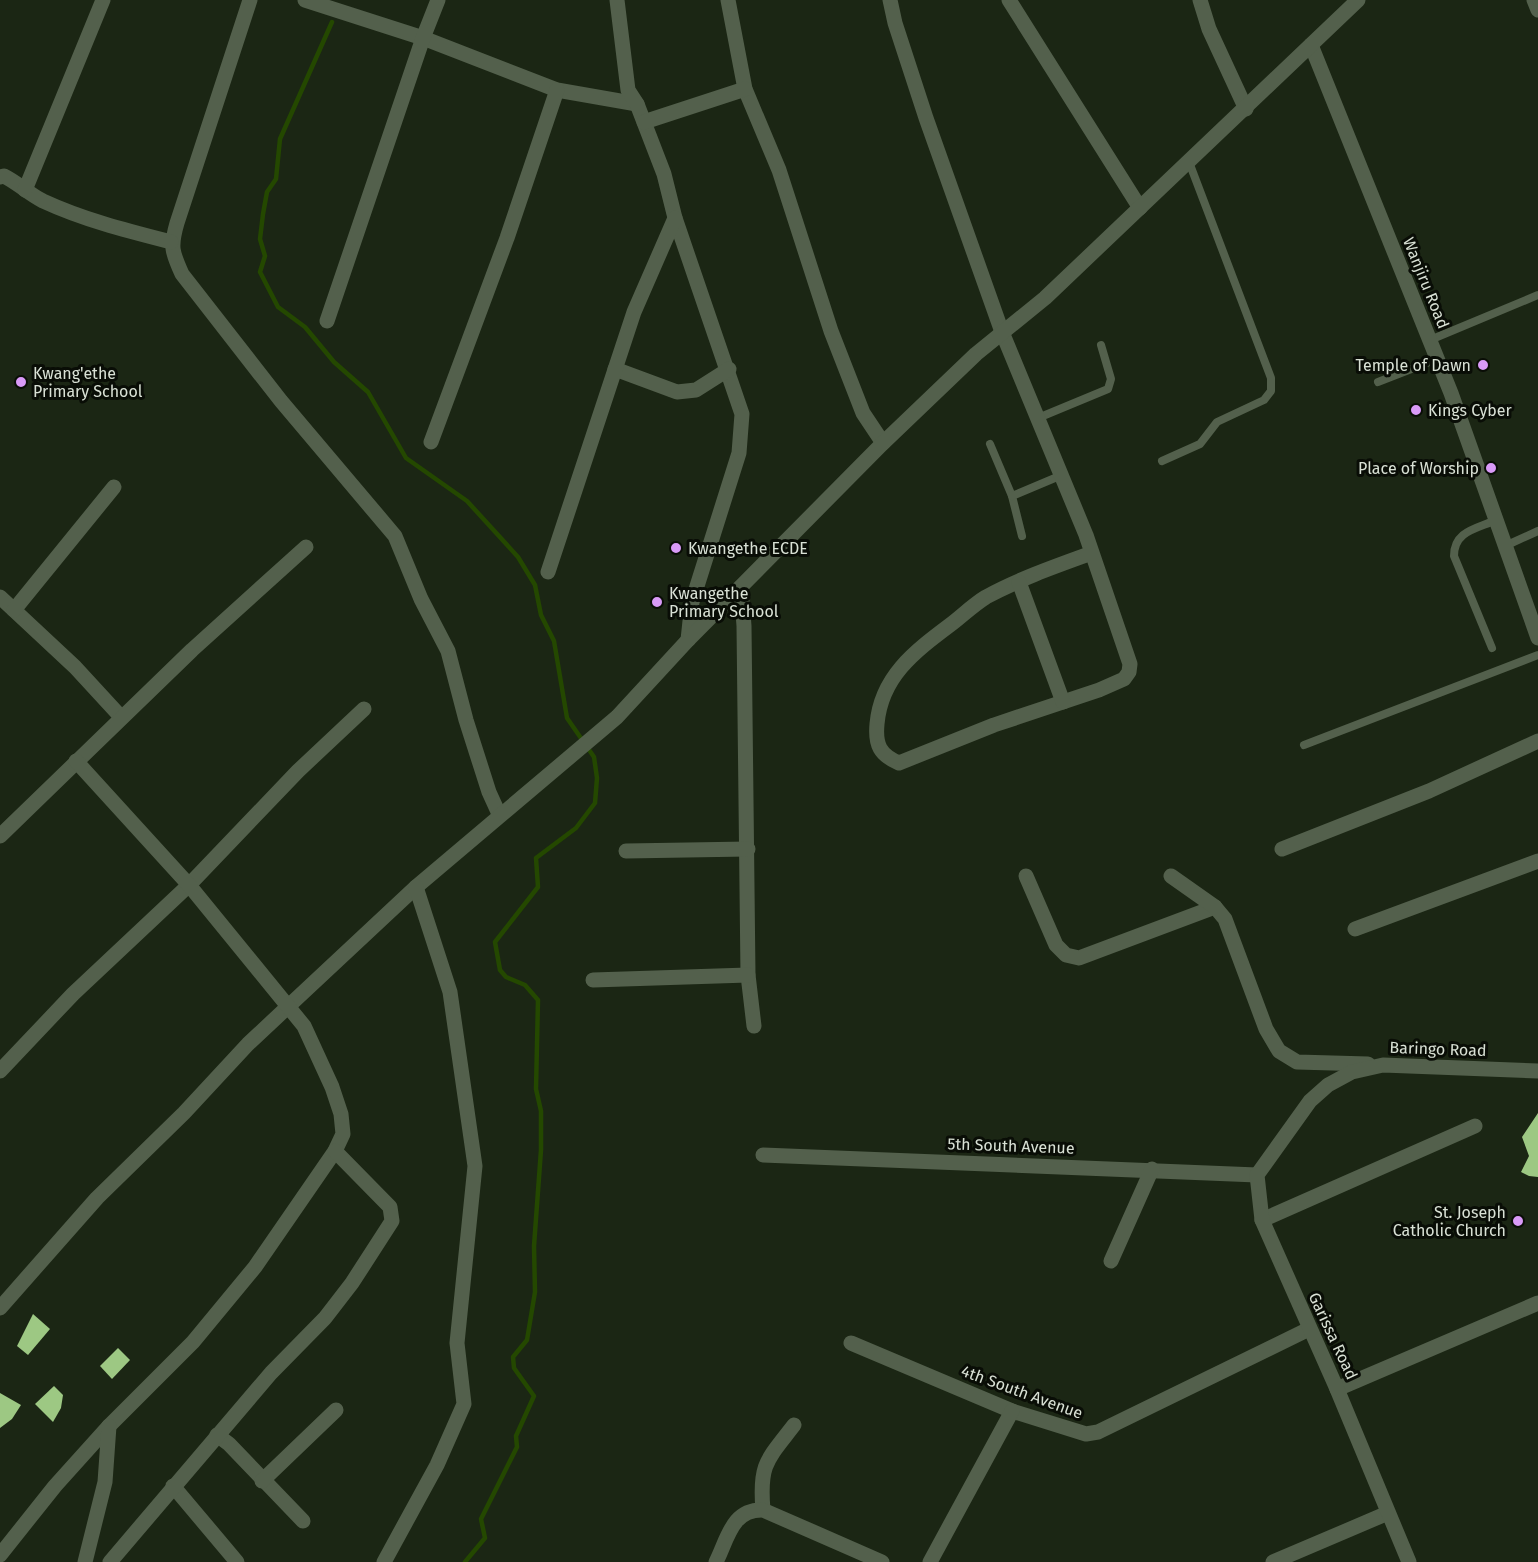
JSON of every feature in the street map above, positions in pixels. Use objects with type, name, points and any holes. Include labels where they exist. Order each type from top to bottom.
[{"type":"street","points":[[26,190],[103,0]]},
{"type":"street","points":[[250,0],[171,242],[172,251],[182,274],[281,401],[395,536],[421,599],[448,651],[469,730],[489,792],[499,814]]},
{"type":"street","points":[[305,0],[423,38],[557,90],[637,104]]},
{"type":"street","points":[[327,321],[438,0]]},
{"type":"street","points":[[617,0],[628,90],[637,104],[664,174],[675,218],[729,369],[742,414],[739,453],[692,602],[688,640]]},
{"type":"street","points":[[728,0],[745,89],[779,170],[831,331],[859,403],[873,432],[883,443]]},
{"type":"street","points":[[890,0],[895,23],[926,118],[1002,332],[1062,475],[1092,553],[1130,664],[1129,672],[1124,679],[994,725],[899,763],[885,757],[878,748],[878,710],[888,683],[899,666],[986,598],[1019,582],[1092,553]]},
{"type":"street","points":[[1010,0],[1140,207]]},
{"type":"street","points":[[1200,0],[1209,29],[1245,109]]},
{"type":"street","points":[[0,1308],[97,1198],[184,1113],[288,1005],[499,814],[617,717],[688,640],[883,443],[1002,332],[1045,298],[1358,0]]},
{"type":"street","points":[[1534,0],[1538,10]]},
{"type":"street","name":"Wanjiru Road","points":[[1311,45],[1430,340],[1537,630]]},
{"type":"street","points":[[644,122],[745,89]]},
{"type":"street","points":[[431,442],[507,238],[557,90]]},
{"type":"street","points":[[0,177],[4,176],[42,200],[105,224],[171,242]]},
{"type":"street","points":[[548,572],[634,312],[675,218]]},
{"type":"street","points":[[615,369],[677,392],[696,390],[729,369]]},
{"type":"street","points":[[114,487],[5,604],[75,667],[121,717]]},
{"type":"street","points":[[0,836],[121,717],[306,548]]},
{"type":"street","points":[[1019,582],[1063,702]]},
{"type":"street","points":[[741,587],[744,626],[748,975],[754,1026]]},
{"type":"street","points":[[0,1071],[73,994],[189,885],[298,771],[364,709]]},
{"type":"street","points":[[1282,849],[1429,791],[1538,741]]},
{"type":"street","points":[[0,1555],[55,1486],[109,1426],[193,1342],[255,1268],[335,1151],[343,1134],[341,1113],[315,1047],[288,1005],[189,885],[76,761]]},
{"type":"street","points":[[626,851],[748,849]]},
{"type":"street","points":[[1354,929],[1538,861]]},
{"type":"street","points":[[1026,876],[1056,945],[1066,955],[1079,958],[1215,907]]},
{"type":"street","points":[[1171,876],[1215,907],[1225,919],[1266,1029],[1279,1051],[1297,1062],[1383,1065]]},
{"type":"street","points":[[384,1562],[437,1465],[464,1404],[457,1343],[475,1166],[473,1139],[450,992],[416,887]]},
{"type":"street","points":[[593,980],[748,975]]},
{"type":"street","name":"Baringo Road","points":[[1257,1175],[1310,1101],[1328,1085],[1352,1072],[1383,1065],[1538,1071]]},
{"type":"street","points":[[1262,1220],[1475,1126]]},
{"type":"street","points":[[110,1562],[271,1373],[325,1318],[352,1283],[392,1221],[390,1207],[335,1151]]},
{"type":"street","name":"5th South Avenue","points":[[763,1155],[1257,1175]]},
{"type":"street","points":[[1112,1262],[1152,1169]]},
{"type":"street","name":"Garissa Road","points":[[1257,1175],[1262,1220],[1337,1389],[1409,1562]]},
{"type":"street","points":[[1337,1389],[1538,1303]]},
{"type":"street","name":"4th South Avenue","points":[[852,1343],[1012,1411],[1086,1434],[1098,1432],[1309,1329]]},
{"type":"street","points":[[262,1481],[336,1410]]},
{"type":"street","points":[[930,1562],[1012,1411]]},
{"type":"street","points":[[763,1510],[760,1480],[769,1458],[794,1425]]},
{"type":"street","points":[[86,1562],[105,1482],[109,1426]]},
{"type":"street","points":[[217,1435],[229,1444],[262,1481],[303,1521]]},
{"type":"street","points":[[173,1486],[237,1562]]},
{"type":"street","points":[[716,1562],[738,1517],[749,1510],[763,1510],[882,1562]]},
{"type":"street","points":[[1273,1562],[1389,1513]]},
{"type":"lane","points":[[1162,461],[1200,444],[1217,422],[1264,400],[1272,391],[1271,378],[1190,162]]},
{"type":"lane","points":[[1430,340],[1538,295]]},
{"type":"lane","points":[[1038,417],[1108,388],[1111,379],[1101,345]]},
{"type":"lane","points":[[1378,382],[1437,359]]},
{"type":"lane","points":[[990,444],[1012,496],[1022,536]]},
{"type":"lane","points":[[1012,496],[1062,475]]},
{"type":"lane","points":[[1492,648],[1454,556],[1454,544],[1460,536],[1496,520]]},
{"type":"lane","points":[[1505,546],[1538,531]]},
{"type":"lane","points":[[1304,745],[1538,655]]},
{"type":"building","points":[[1538,1113],[1538,1177],[1521,1172],[1529,1156],[1522,1137]]},
{"type":"building","points":[[33,1314],[50,1329],[28,1355],[17,1346]]},
{"type":"building","points":[[118,1348],[130,1360],[112,1379],[100,1366]]},
{"type":"building","points":[[54,1386],[63,1395],[61,1408],[53,1422],[35,1404]]},
{"type":"building","points":[[0,1393],[21,1405],[12,1419],[0,1428]]},
{"type":"waterway","points":[[332,22],[280,139],[276,179],[267,192],[263,214],[260,239],[265,256],[260,272],[278,307],[305,327],[334,362],[368,392],[406,458],[467,501],[518,557],[535,585],[541,615],[554,641],[567,718],[594,757],[597,778],[595,803],[576,828],[536,858],[538,887],[495,942],[500,970],[506,977],[525,985],[538,1000],[536,1089],[541,1111],[541,1150],[534,1246],[535,1292],[527,1340],[513,1357],[514,1368],[534,1396],[516,1436],[517,1447],[481,1519],[485,1538],[465,1562]]},
{"type":"place","name":"Temple of Dawn","points":[[1483,365]]},
{"type":"place","name":"Kwang'ethe Primary School","points":[[21,382]]},
{"type":"place","name":"Kings Cyber","points":[[1416,410]]},
{"type":"place","name":"Place of Worship","points":[[1491,468]]},
{"type":"place","name":"Kwangethe ECDE","points":[[676,548]]},
{"type":"place","name":"Kwangethe Primary School","points":[[657,602]]},
{"type":"place","name":"St. Joseph Catholic Church","points":[[1518,1221]]}]
